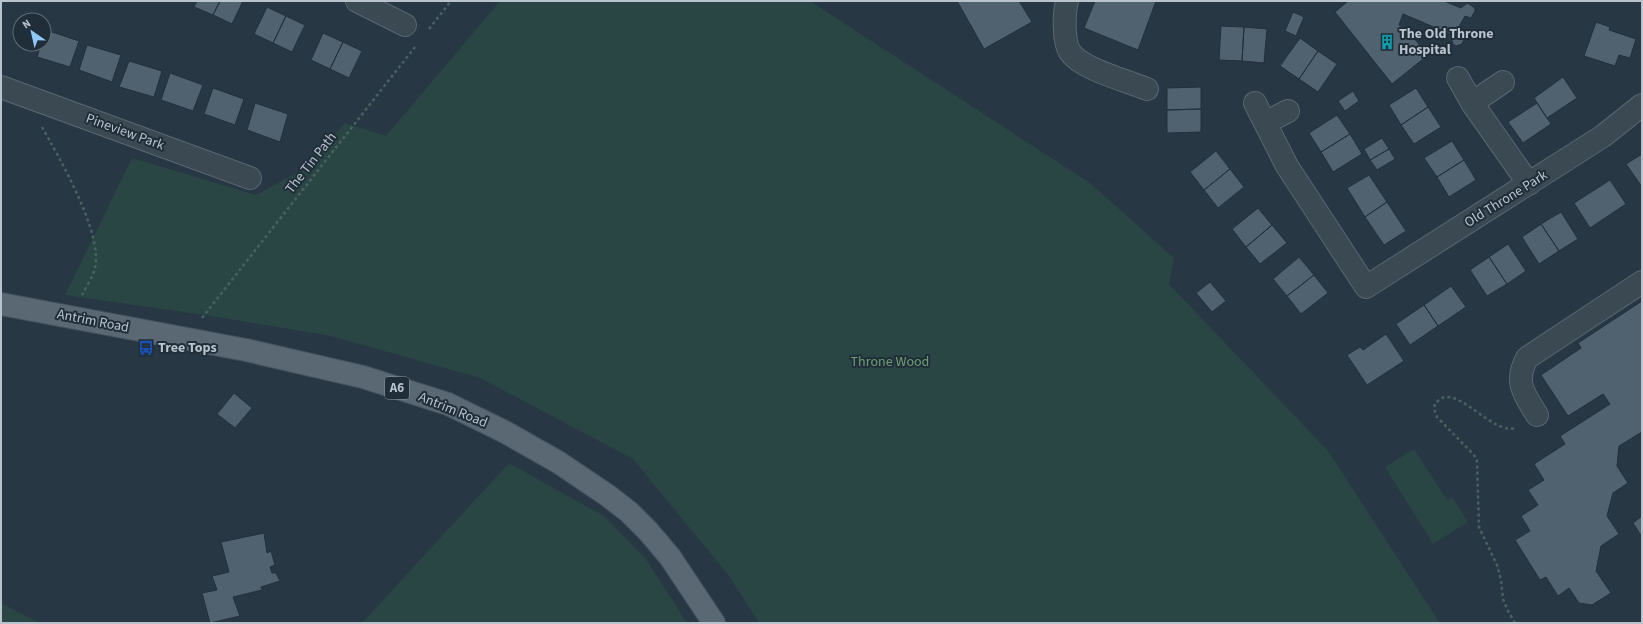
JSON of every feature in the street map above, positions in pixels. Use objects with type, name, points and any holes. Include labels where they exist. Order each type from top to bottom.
[{"type":"main road","name":"Antrim Road","points":[[1,304],[246,350],[363,377],[448,404],[505,432],[558,462],[607,495],[629,512],[648,531],[670,557],[714,623]]},
{"type":"street","points":[[357,1],[405,25]]},
{"type":"street","points":[[1063,4],[1065,32],[1069,52],[1079,62],[1147,89]]},
{"type":"street","points":[[1458,78],[1472,103],[1529,184]]},
{"type":"street","points":[[1472,103],[1503,82]]},
{"type":"street","name":"Pineview Park","points":[[1,87],[250,178]]},
{"type":"street","points":[[1255,103],[1265,123],[1288,110]]},
{"type":"street","name":"Old Throne Park","points":[[1265,123],[1287,166],[1366,288],[1604,136],[1642,105]]},
{"type":"street","points":[[1537,415],[1522,389],[1520,377],[1527,358],[1642,282]]},
{"type":"path","points":[[427,32],[451,1]]},
{"type":"path","name":"The Tin Path","points":[[186,338],[417,45]]},
{"type":"path","points":[[24,96],[76,191],[95,240],[95,268],[81,297],[75,317]]},
{"type":"path","points":[[1515,623],[1503,599],[1501,580],[1497,566],[1479,527],[1478,461],[1437,417],[1434,409],[1435,404],[1442,398],[1454,397],[1499,426],[1513,429],[1520,427],[1537,415]]},
{"type":"green space","name":"Throne Wood","points":[[500,1],[810,1],[1090,183],[1174,258],[1169,284],[1328,451],[1440,623],[759,623],[729,576],[633,459],[480,378],[331,336],[204,315],[65,295],[132,158],[256,195],[302,170],[345,123],[386,136]]},
{"type":"green space","points":[[1414,449],[1447,500],[1452,497],[1468,522],[1433,544],[1385,467]]},
{"type":"green space","points":[[509,463],[604,516],[646,559],[687,623],[362,623]]},
{"type":"green space","points":[[1,603],[40,623],[1,623]]},
{"type":"building","points":[[197,1],[220,1],[213,15],[194,7]]},
{"type":"building","points":[[220,1],[243,1],[232,24],[213,15]]},
{"type":"building","points":[[957,1],[1019,1],[1032,22],[984,49]]},
{"type":"building","points":[[1095,1],[1156,1],[1138,50],[1084,28]]},
{"type":"building","name":"The Old Throne Hospital","points":[[1348,1],[1444,1],[1461,8],[1467,3],[1475,8],[1475,11],[1471,18],[1465,16],[1456,32],[1464,39],[1462,44],[1456,46],[1453,44],[1450,34],[1403,14],[1399,25],[1408,31],[1428,55],[1392,84],[1335,12]]},
{"type":"building","points":[[267,7],[286,16],[273,43],[254,34]]},
{"type":"building","points":[[1293,12],[1304,17],[1296,36],[1285,31]]},
{"type":"building","points":[[286,16],[305,25],[292,52],[273,43]]},
{"type":"building","points":[[1596,22],[1610,27],[1609,30],[1636,39],[1630,58],[1619,55],[1615,66],[1584,56]]},
{"type":"building","points":[[1221,26],[1244,27],[1242,61],[1219,60]]},
{"type":"building","points":[[1244,27],[1267,29],[1264,63],[1242,61]]},
{"type":"building","points":[[52,32],[79,41],[70,67],[37,57],[39,52],[52,52]]},
{"type":"building","points":[[323,33],[343,42],[330,69],[311,60]]},
{"type":"building","points":[[1300,38],[1318,51],[1299,79],[1280,66]]},
{"type":"building","points":[[343,42],[362,51],[349,78],[330,69]]},
{"type":"building","points":[[87,45],[121,55],[112,82],[79,70]]},
{"type":"building","points":[[1318,51],[1337,64],[1318,92],[1299,79]]},
{"type":"building","points":[[129,61],[162,71],[154,97],[119,87]]},
{"type":"building","points":[[170,73],[203,85],[193,111],[161,100]]},
{"type":"building","points":[[1563,77],[1577,98],[1547,118],[1534,98]]},
{"type":"building","points":[[1201,87],[1201,109],[1167,110],[1167,88]]},
{"type":"building","points":[[213,88],[244,99],[235,125],[204,114]]},
{"type":"building","points":[[1416,88],[1428,107],[1401,125],[1389,105]]},
{"type":"building","points":[[1353,91],[1359,101],[1345,111],[1338,101]]},
{"type":"building","points":[[255,103],[288,114],[280,142],[247,130]]},
{"type":"building","points":[[1537,103],[1551,124],[1523,143],[1508,122]]},
{"type":"building","points":[[1428,107],[1441,127],[1414,144],[1401,125]]},
{"type":"building","points":[[1201,109],[1201,132],[1167,133],[1167,110]]},
{"type":"building","points":[[1337,115],[1350,134],[1321,152],[1309,133]]},
{"type":"building","points":[[1350,134],[1362,154],[1333,172],[1321,152]]},
{"type":"building","points":[[1382,138],[1389,149],[1370,160],[1364,149]]},
{"type":"building","points":[[1452,141],[1464,160],[1437,177],[1424,158]]},
{"type":"building","points":[[1389,149],[1395,159],[1377,170],[1370,160]]},
{"type":"building","points":[[1216,151],[1230,169],[1204,190],[1190,172]]},
{"type":"building","points":[[1642,154],[1642,187],[1626,164]]},
{"type":"building","points":[[1464,160],[1476,180],[1449,197],[1437,177]]},
{"type":"building","points":[[1230,169],[1244,187],[1218,208],[1204,190]]},
{"type":"building","points":[[1369,175],[1387,202],[1365,217],[1347,188]]},
{"type":"building","points":[[1610,180],[1626,204],[1590,228],[1574,203]]},
{"type":"building","points":[[1387,202],[1406,231],[1384,245],[1365,217]]},
{"type":"building","points":[[1258,208],[1272,225],[1246,247],[1232,229]]},
{"type":"building","points":[[1561,212],[1578,239],[1559,251],[1541,224]]},
{"type":"building","points":[[1541,224],[1559,251],[1539,264],[1522,237]]},
{"type":"building","points":[[1272,225],[1287,243],[1260,264],[1246,247]]},
{"type":"building","points":[[1508,244],[1526,271],[1507,284],[1489,257]]},
{"type":"building","points":[[1299,257],[1314,275],[1287,296],[1273,279]]},
{"type":"building","points":[[1489,257],[1507,284],[1487,296],[1470,270]]},
{"type":"building","points":[[1314,275],[1328,293],[1301,314],[1287,296]]},
{"type":"building","points":[[1210,282],[1226,301],[1212,312],[1196,293]]},
{"type":"building","points":[[1451,286],[1466,307],[1438,326],[1424,305]]},
{"type":"building","points":[[1642,301],[1642,432],[1619,446],[1617,466],[1628,483],[1613,493],[1607,516],[1619,534],[1601,546],[1596,571],[1611,593],[1592,605],[1579,603],[1569,588],[1558,596],[1546,577],[1540,580],[1515,540],[1530,531],[1521,516],[1538,505],[1528,490],[1544,480],[1534,464],[1565,444],[1560,436],[1610,404],[1603,394],[1568,416],[1541,375],[1581,348],[1578,343]]},
{"type":"building","points":[[1424,305],[1438,326],[1410,345],[1396,324]]},
{"type":"building","points":[[1386,334],[1404,361],[1367,385],[1347,355],[1360,347],[1363,350]]},
{"type":"building","points":[[234,393],[252,408],[235,428],[217,414]]},
{"type":"building","points":[[1642,516],[1642,537],[1633,523]]},
{"type":"building","points":[[264,533],[267,553],[271,551],[275,565],[270,567],[272,573],[276,573],[280,581],[261,587],[262,590],[233,597],[240,616],[210,623],[202,593],[217,590],[212,576],[229,572],[221,542]]},
{"type":"place","name":"The Old Throne Hospital","points":[[1387,42]]},
{"type":"place","name":"Tree Tops","points":[[146,348]]}]
